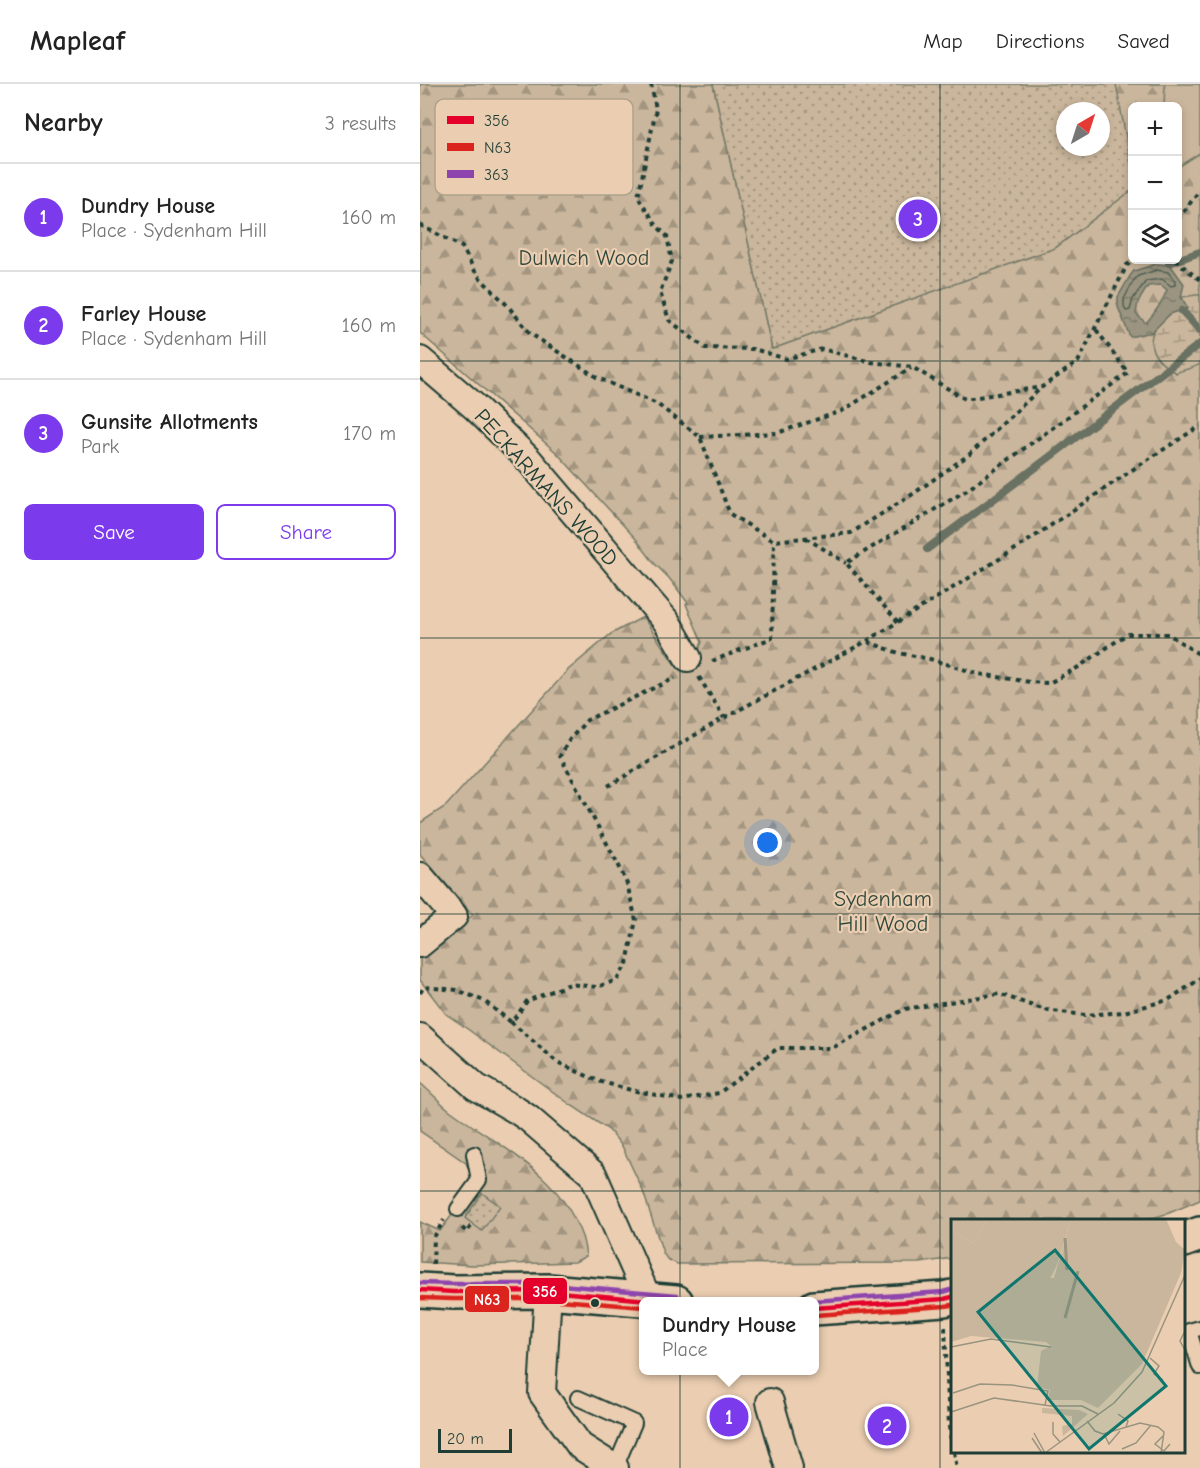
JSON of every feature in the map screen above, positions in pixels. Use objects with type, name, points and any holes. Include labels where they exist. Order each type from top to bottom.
[{"type":"street","name":"PECKARMANS WOOD","points":[[420,360],[475,407],[528,459],[667,622],[692,666]]},
{"type":"street","points":[[420,876],[454,916],[420,944]]},
{"type":"street","points":[[420,1037],[476,1087],[528,1118],[593,1174],[660,1297]]},
{"type":"street","points":[[1185,1240],[1200,1234]]},
{"type":"street","points":[[427,1280],[454,1292],[548,1291],[639,1298]]},
{"type":"street","points":[[548,1291],[542,1393],[580,1446],[584,1458],[615,1468]]},
{"type":"street","points":[[819,1308],[948,1298]]},
{"type":"street","points":[[770,1402],[789,1468]]},
{"type":"lane","points":[[452,1213],[479,1180],[474,1154]]},
{"type":"lane","points":[[1200,1328],[1189,1331],[1200,1367]]},
{"type":"lane","points":[[578,1398],[634,1423],[615,1468]]},
{"type":"path","points":[[651,84],[656,109],[638,197],[657,226],[667,236],[672,261],[660,292],[669,320],[705,348],[754,349],[786,359],[822,349],[871,362],[912,367],[965,399],[1042,387]]},
{"type":"path","points":[[1182,214],[1200,190]]},
{"type":"path","points":[[420,225],[462,247],[477,275],[507,305],[531,334],[598,378],[657,404],[700,436],[730,514],[774,541],[851,533],[970,454],[1042,387],[1078,362],[1128,264]]},
{"type":"path","points":[[1180,264],[1200,280]]},
{"type":"path","points":[[846,563],[967,490],[1128,373],[1095,328]]},
{"type":"path","points":[[700,436],[777,433],[842,411],[912,367]]},
{"type":"path","points":[[608,786],[724,717],[867,641],[1022,545],[1200,426]]},
{"type":"path","points":[[806,538],[846,563],[898,622]]},
{"type":"path","points":[[511,1022],[527,1001],[570,984],[597,987],[617,980],[627,963],[636,920],[627,884],[560,756],[570,739],[587,720],[692,666],[772,638],[774,541]]},
{"type":"path","points":[[867,641],[899,653],[930,658],[979,674],[1049,683],[1077,668],[1127,634],[1168,633],[1200,655]]},
{"type":"path","points":[[692,666],[724,717]]},
{"type":"path","points":[[420,993],[424,987],[457,990],[484,1001],[556,1062],[598,1081],[682,1100],[719,1094],[778,1048],[832,1047],[905,1009],[999,994],[1045,1011],[1085,1015],[1124,1012],[1168,1000],[1200,979]]},
{"type":"path","points":[[427,1280],[434,1237],[452,1213]]},
{"type":"path","points":[[467,1232],[473,1223]]},
{"type":"path","points":[[948,1298],[951,1440]]},
{"type":"path","points":[[954,1453],[957,1468]]},
{"type":"green space","name":"Sydenham Hill Wood","points":[[420,84],[713,84],[772,349],[1055,248],[1128,193],[1128,264],[1182,264],[1182,164],[1200,153],[1200,1200],[1149,1219],[951,1219],[951,1258],[920,1263],[677,1264],[667,1259],[663,1253],[643,1191],[622,1146],[609,1130],[446,1014],[420,980],[420,956],[473,915],[420,854],[420,823],[446,806],[568,670],[611,634],[643,617],[675,665],[698,652],[702,642],[686,604],[688,603],[669,578],[557,453],[420,333]]},
{"type":"green space","points":[[713,84],[1116,84],[1128,148],[1128,193],[1055,248],[772,349]]},
{"type":"green space","points":[[1103,84],[1165,84],[1164,102],[1128,102],[1128,134],[1111,143],[1110,102],[1105,102]]},
{"type":"green space","points":[[1116,84],[1200,84],[1200,153],[1182,164],[1182,102],[1128,102],[1128,148]]},
{"type":"green space","points":[[1200,295],[1200,364],[1176,373],[1159,360],[1154,353],[1152,338],[1154,330],[1169,315],[1187,309],[1182,297]]},
{"type":"green space","points":[[420,1083],[443,1105],[508,1149],[543,1177],[571,1212],[582,1237],[586,1256],[575,1262],[472,1265],[420,1262],[420,1222],[440,1231],[475,1184],[466,1163],[420,1131]]},
{"type":"green space","points":[[482,1193],[500,1206],[482,1231],[465,1218]]},
{"type":"water","points":[[1156,264],[1170,264],[1184,284],[1181,297],[1188,308],[1170,314],[1152,332],[1130,337],[1118,307],[1118,297],[1134,271]],"holes":[[[1161,285],[1167,290],[1146,323],[1136,314],[1138,302],[1148,286]]]},
{"type":"waterway","points":[[1182,258],[1200,252]]},
{"type":"waterway","points":[[1182,311],[1200,330]]},
{"type":"waterway","points":[[927,549],[1200,344]]},
{"type":"transit line","name":"363","points":[[420,1283],[549,1284],[677,1295]]},
{"type":"transit line","name":"356","points":[[420,1290],[548,1291],[639,1299]]},
{"type":"transit line","name":"363","points":[[819,1301],[950,1290]]},
{"type":"transit line","name":"356","points":[[819,1308],[951,1297]]},
{"type":"transit line","name":"N63","points":[[420,1298],[548,1299],[639,1307]]},
{"type":"transit line","name":"N63","points":[[819,1315],[951,1305]]},
{"type":"place","name":"Gunsite Allotments","points":[[918,219]]},
{"type":"place","name":"Dundry House","points":[[729,1417]]},
{"type":"place","name":"Farley House","points":[[887,1426]]},
{"type":"park label","name":"Dulwich Wood","points":[[584,257]]}]
